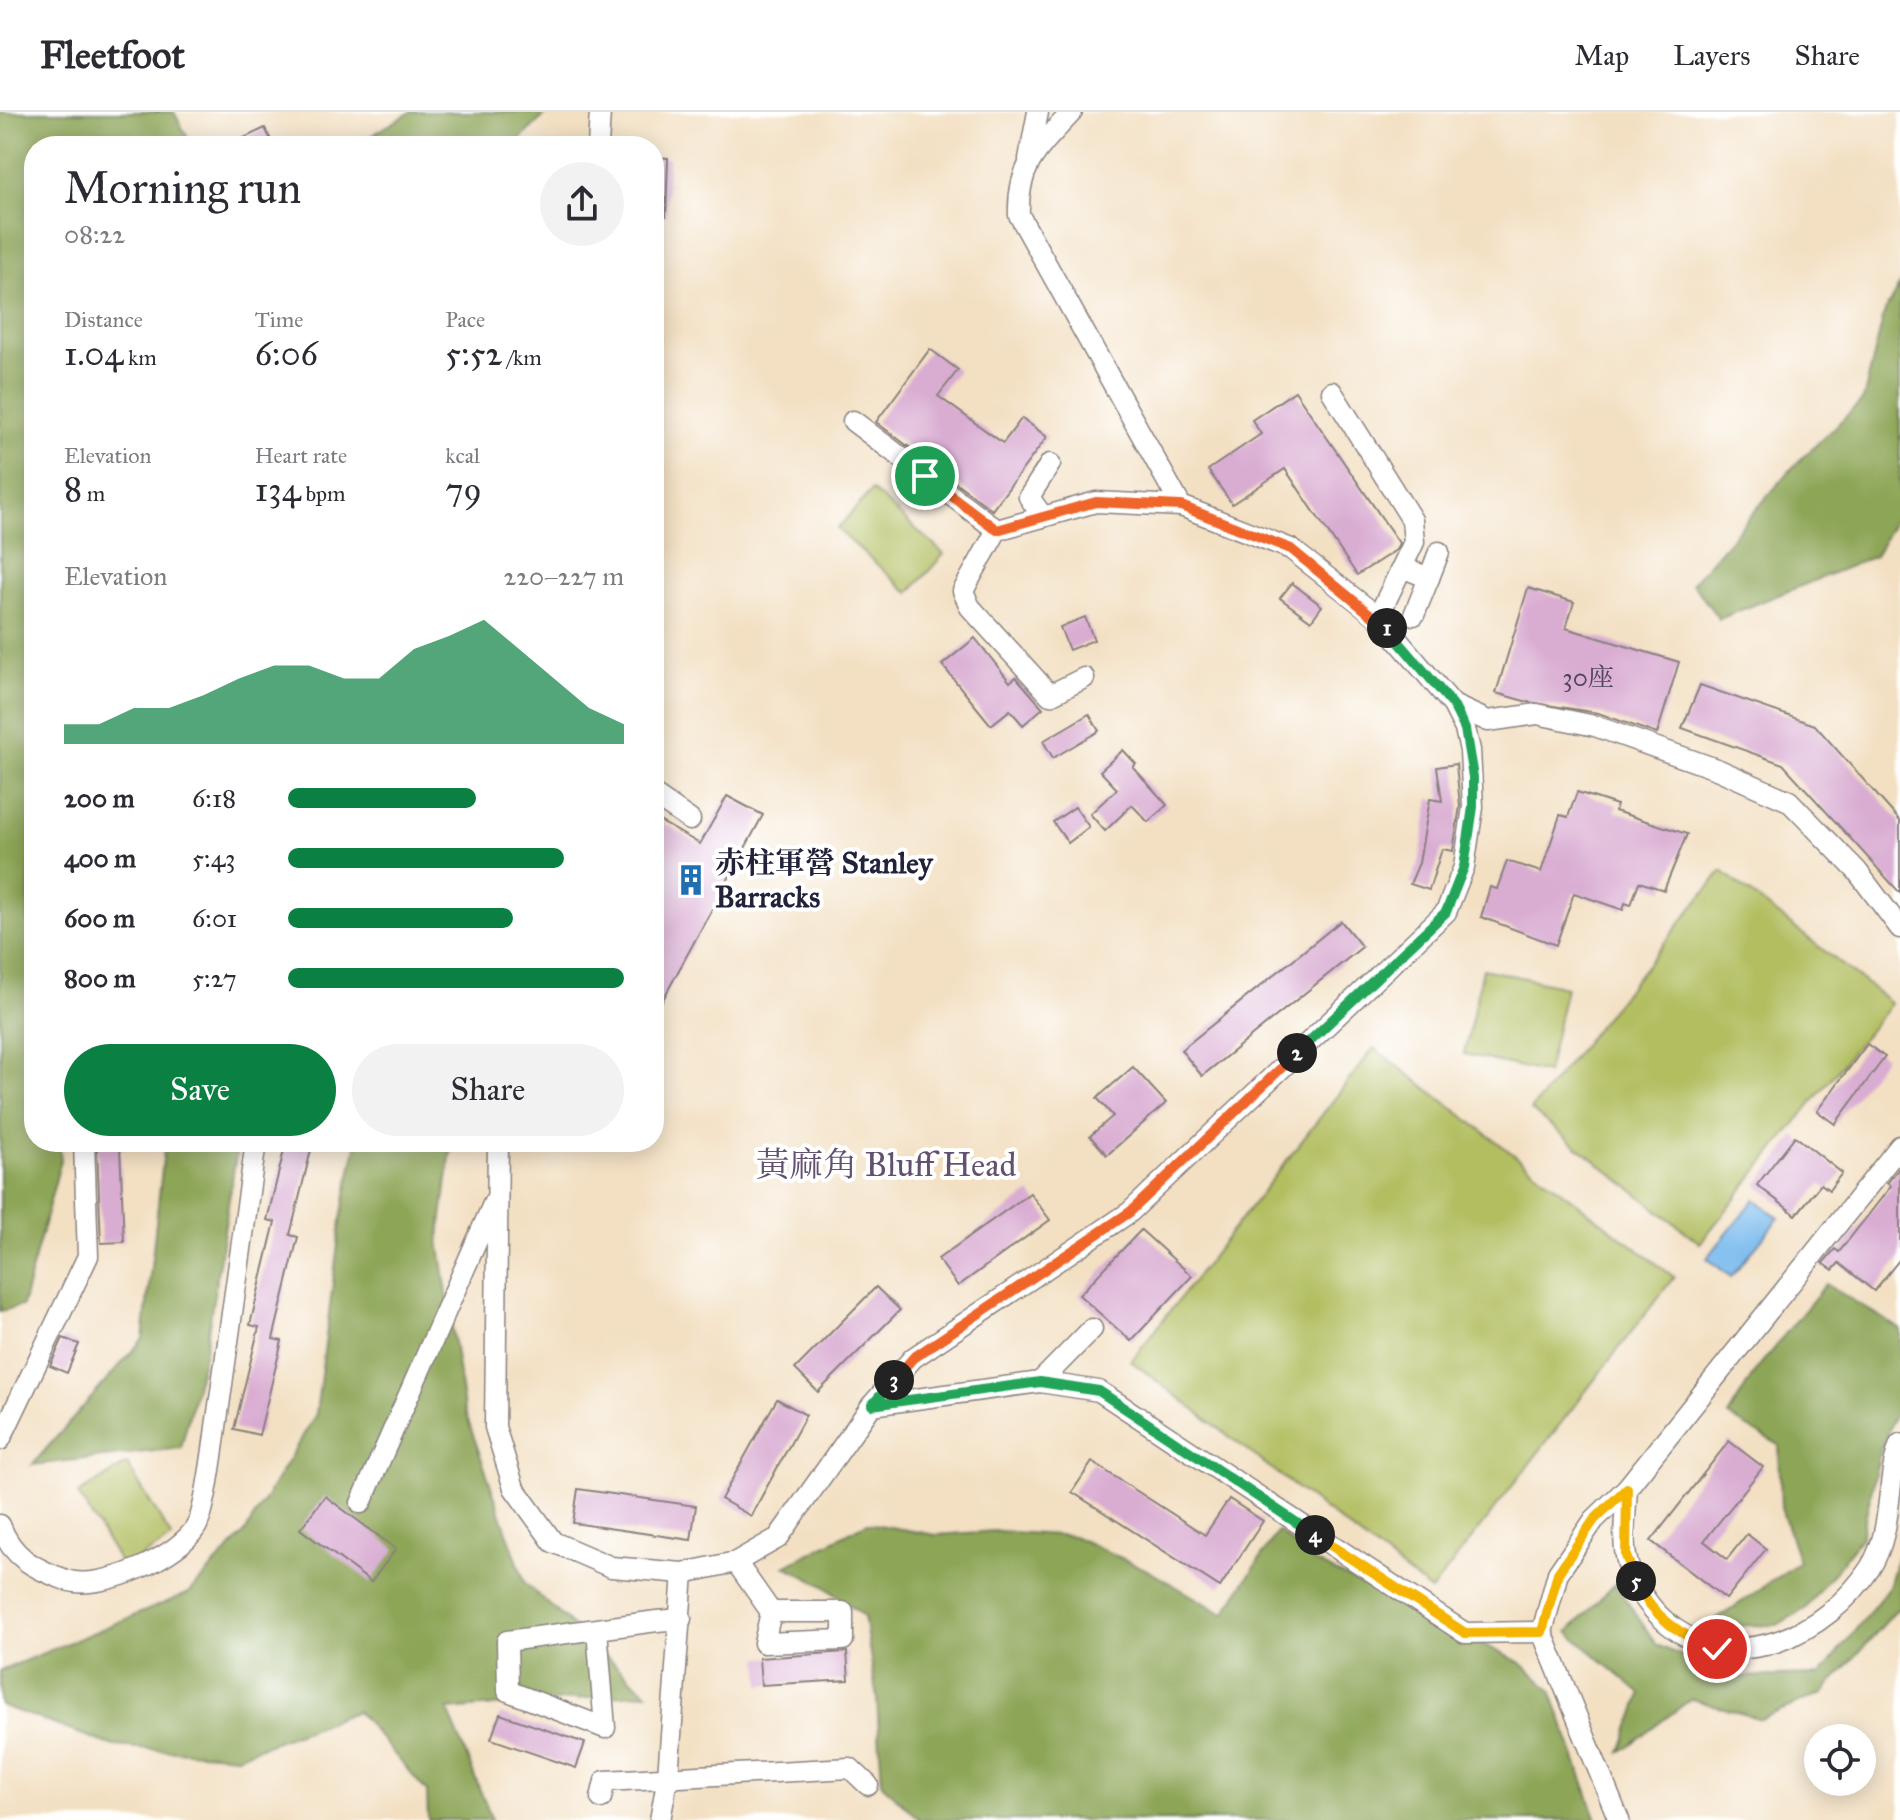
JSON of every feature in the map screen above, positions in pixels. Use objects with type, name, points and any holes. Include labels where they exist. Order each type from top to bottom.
[{"type":"lane","points":[[599,136],[600,112]]},
{"type":"lane","points":[[1038,112],[1029,159],[1018,190],[1019,215],[1181,506]]},
{"type":"lane","points":[[1029,159],[1072,112]]},
{"type":"lane","points":[[1332,392],[1412,520],[1414,542],[1378,617]]},
{"type":"lane","points":[[853,421],[997,530]]},
{"type":"lane","points":[[1043,517],[1025,502],[1050,464]]},
{"type":"lane","points":[[498,1152],[495,1427],[514,1488],[553,1542],[611,1567],[683,1573],[736,1562],[778,1538],[872,1405],[913,1358],[1130,1212],[1446,912],[1464,867],[1473,807],[1470,750],[1465,729],[1453,705],[1378,617],[1291,549],[1181,506],[1096,502],[997,530],[963,591],[970,607],[1050,695],[1084,678]]},
{"type":"lane","points":[[1414,615],[1439,552]]},
{"type":"lane","points":[[1404,568],[1429,578]]},
{"type":"lane","points":[[1453,705],[1488,721],[1537,714],[1595,726],[1719,770],[1789,801],[1857,871],[1900,928]]},
{"type":"lane","points":[[664,802],[690,820]]},
{"type":"lane","points":[[1619,1820],[1542,1632],[1558,1573],[1594,1520],[1627,1488],[1900,1146]]},
{"type":"lane","points":[[0,1440],[88,1256],[84,1152]]},
{"type":"lane","points":[[0,1525],[6,1540],[32,1568],[72,1583],[118,1577],[160,1560],[196,1527],[210,1465],[255,1152]]},
{"type":"lane","points":[[361,1503],[497,1195]]},
{"type":"lane","points":[[1040,1382],[1092,1329]]},
{"type":"lane","points":[[872,1405],[1040,1382],[1099,1391],[1465,1633],[1542,1632]]},
{"type":"lane","points":[[1627,1488],[1626,1556],[1637,1585],[1655,1613],[1684,1637],[1717,1649],[1756,1648],[1793,1638],[1824,1619],[1871,1567],[1891,1507],[1900,1444]]},
{"type":"lane","points":[[736,1562],[771,1612]]},
{"type":"lane","points":[[660,1820],[668,1776],[683,1573]]},
{"type":"lane","points":[[597,1629],[605,1728],[508,1691],[507,1641],[597,1629],[681,1619]]},
{"type":"lane","points":[[601,1798],[605,1781],[668,1776],[850,1768],[868,1785]]},
{"type":"green space","points":[[0,112],[174,112],[187,136],[24,136],[24,1152],[60,1152],[61,1160],[22,1306],[0,1311]]},
{"type":"green space","points":[[411,112],[548,112],[523,136],[371,136]]},
{"type":"green space","points":[[1900,284],[1900,510],[1875,556],[1719,619],[1692,583],[1795,465],[1863,400],[1885,311]]},
{"type":"green space","points":[[872,490],[944,554],[909,593],[837,529]]},
{"type":"green space","points":[[1722,871],[1891,1003],[1700,1243],[1531,1110]]},
{"type":"green space","points":[[1483,969],[1566,987],[1547,1073],[1464,1054]]},
{"type":"green space","points":[[1374,1048],[1674,1277],[1431,1591],[1131,1361]]},
{"type":"green space","points":[[164,1152],[236,1152],[205,1351],[181,1448],[32,1465],[143,1339]]},
{"type":"green space","points":[[355,1152],[451,1152],[439,1240],[464,1409],[525,1583],[647,1693],[448,1710],[492,1820],[428,1820],[427,1792],[357,1711],[237,1756],[114,1746],[0,1705],[0,1671],[189,1593],[244,1534],[316,1414],[342,1213]]},
{"type":"green space","points":[[1826,1284],[1900,1329],[1900,1401],[1880,1452],[1861,1537],[1805,1609],[1777,1625],[1707,1626],[1799,1562],[1781,1508],[1779,1445],[1728,1416],[1755,1371]]},
{"type":"green space","points":[[127,1464],[172,1538],[123,1568],[78,1494]]},
{"type":"green space","points":[[867,1523],[936,1535],[995,1531],[1073,1536],[1145,1569],[1224,1614],[1278,1531],[1314,1562],[1520,1662],[1551,1690],[1597,1820],[920,1820],[882,1784],[877,1698],[864,1616],[824,1586],[785,1566]]},
{"type":"green space","points":[[1900,1548],[1900,1606],[1823,1693],[1761,1719],[1691,1699],[1621,1752],[1641,1694],[1568,1632],[1615,1584],[1657,1645],[1729,1677],[1820,1675],[1889,1587]]},
{"type":"water","points":[[1755,1199],[1779,1218],[1731,1277],[1707,1258]]},
{"type":"building","points":[[265,128],[269,136],[248,136]]},
{"type":"building","points":[[664,158],[668,158],[664,216]]},
{"type":"building","points":[[930,349],[958,370],[938,396],[1003,443],[1022,418],[1047,437],[992,510],[876,422]]},
{"type":"building","points":[[1295,391],[1399,543],[1396,550],[1357,575],[1285,469],[1232,504],[1208,470],[1261,434],[1252,420]]},
{"type":"building","points":[[1292,583],[1322,606],[1311,621],[1280,598]]},
{"type":"building","points":[[1528,588],[1574,602],[1566,628],[1679,662],[1657,734],[1598,713],[1528,702],[1496,693]]},
{"type":"building","points":[[1085,617],[1094,640],[1069,650],[1060,627]]},
{"type":"building","points":[[975,638],[1010,682],[1016,677],[1043,708],[1023,725],[1010,710],[991,725],[942,665]]},
{"type":"building","points":[[1700,685],[1815,725],[1900,821],[1900,893],[1783,764],[1682,728]]},
{"type":"building","points":[[1089,714],[1099,731],[1053,758],[1043,741]]},
{"type":"building","points":[[1123,750],[1136,764],[1133,767],[1167,805],[1148,822],[1132,805],[1105,831],[1090,814],[1117,789],[1100,771]]},
{"type":"building","points":[[1456,764],[1460,806],[1453,851],[1442,849],[1429,890],[1410,884],[1419,863],[1430,799],[1442,801],[1437,767]]},
{"type":"building","points":[[1577,792],[1617,805],[1615,811],[1687,834],[1664,890],[1639,882],[1631,905],[1625,903],[1623,910],[1574,893],[1556,945],[1481,917],[1490,887],[1497,889],[1507,861],[1541,872],[1560,815],[1568,817]]},
{"type":"building","name":"赤柱軍營 Stanley Barracks","points":[[727,796],[763,815],[664,998],[664,824],[700,844]]},
{"type":"building","points":[[1075,807],[1089,827],[1068,843],[1053,822]]},
{"type":"building","points":[[1341,921],[1362,947],[1202,1076],[1181,1050]]},
{"type":"building","points":[[1867,1044],[1885,1057],[1835,1124],[1817,1111]]},
{"type":"building","points":[[1133,1067],[1166,1103],[1107,1155],[1090,1136],[1113,1116],[1097,1098]]},
{"type":"building","points":[[1795,1136],[1842,1173],[1829,1190],[1821,1184],[1796,1215],[1757,1185]]},
{"type":"building","points":[[97,1152],[120,1152],[124,1242],[101,1243]]},
{"type":"building","points":[[284,1152],[311,1152],[290,1235],[298,1237],[273,1339],[282,1341],[259,1435],[234,1429],[259,1327],[250,1325],[275,1222],[267,1220]]},
{"type":"building","points":[[1900,1167],[1900,1259],[1874,1291],[1839,1263],[1833,1270],[1823,1263],[1835,1249],[1839,1252],[1891,1186],[1887,1183]]},
{"type":"building","points":[[1030,1193],[1050,1220],[958,1286],[938,1259]]},
{"type":"building","points":[[1141,1230],[1192,1276],[1131,1341],[1079,1295]]},
{"type":"building","points":[[876,1287],[900,1310],[818,1392],[795,1369]]},
{"type":"building","points":[[63,1338],[79,1344],[67,1373],[50,1366]]},
{"type":"building","points":[[777,1399],[806,1415],[751,1516],[721,1499]]},
{"type":"building","points":[[1729,1441],[1763,1467],[1704,1541],[1727,1559],[1747,1534],[1766,1549],[1726,1599],[1651,1541]]},
{"type":"building","points":[[1092,1462],[1205,1535],[1229,1499],[1263,1521],[1220,1587],[1072,1492]]},
{"type":"building","points":[[578,1489],[696,1506],[691,1540],[573,1523]]},
{"type":"building","points":[[325,1496],[396,1549],[371,1582],[300,1529]]},
{"type":"building","points":[[847,1652],[849,1680],[761,1685],[759,1658]]},
{"type":"building","points":[[500,1714],[585,1743],[576,1768],[491,1739]]},
{"type":"place","name":"赤柱軍營 Stanley Barracks","points":[[691,880]]},
{"type":"district","name":"黃麻角 Bluff Head","points":[[886,1164]]},
{"type":"route","points":[[925,476],[997,530],[1096,502],[1181,506],[1291,549],[1378,617],[1453,705],[1465,729],[1470,750],[1473,807],[1464,867],[1446,912],[1130,1212],[913,1358],[872,1405],[1040,1382],[1099,1391],[1465,1633],[1542,1632],[1558,1573],[1594,1520],[1627,1488],[1626,1556],[1637,1585],[1655,1613],[1684,1637],[1717,1649]]}]
